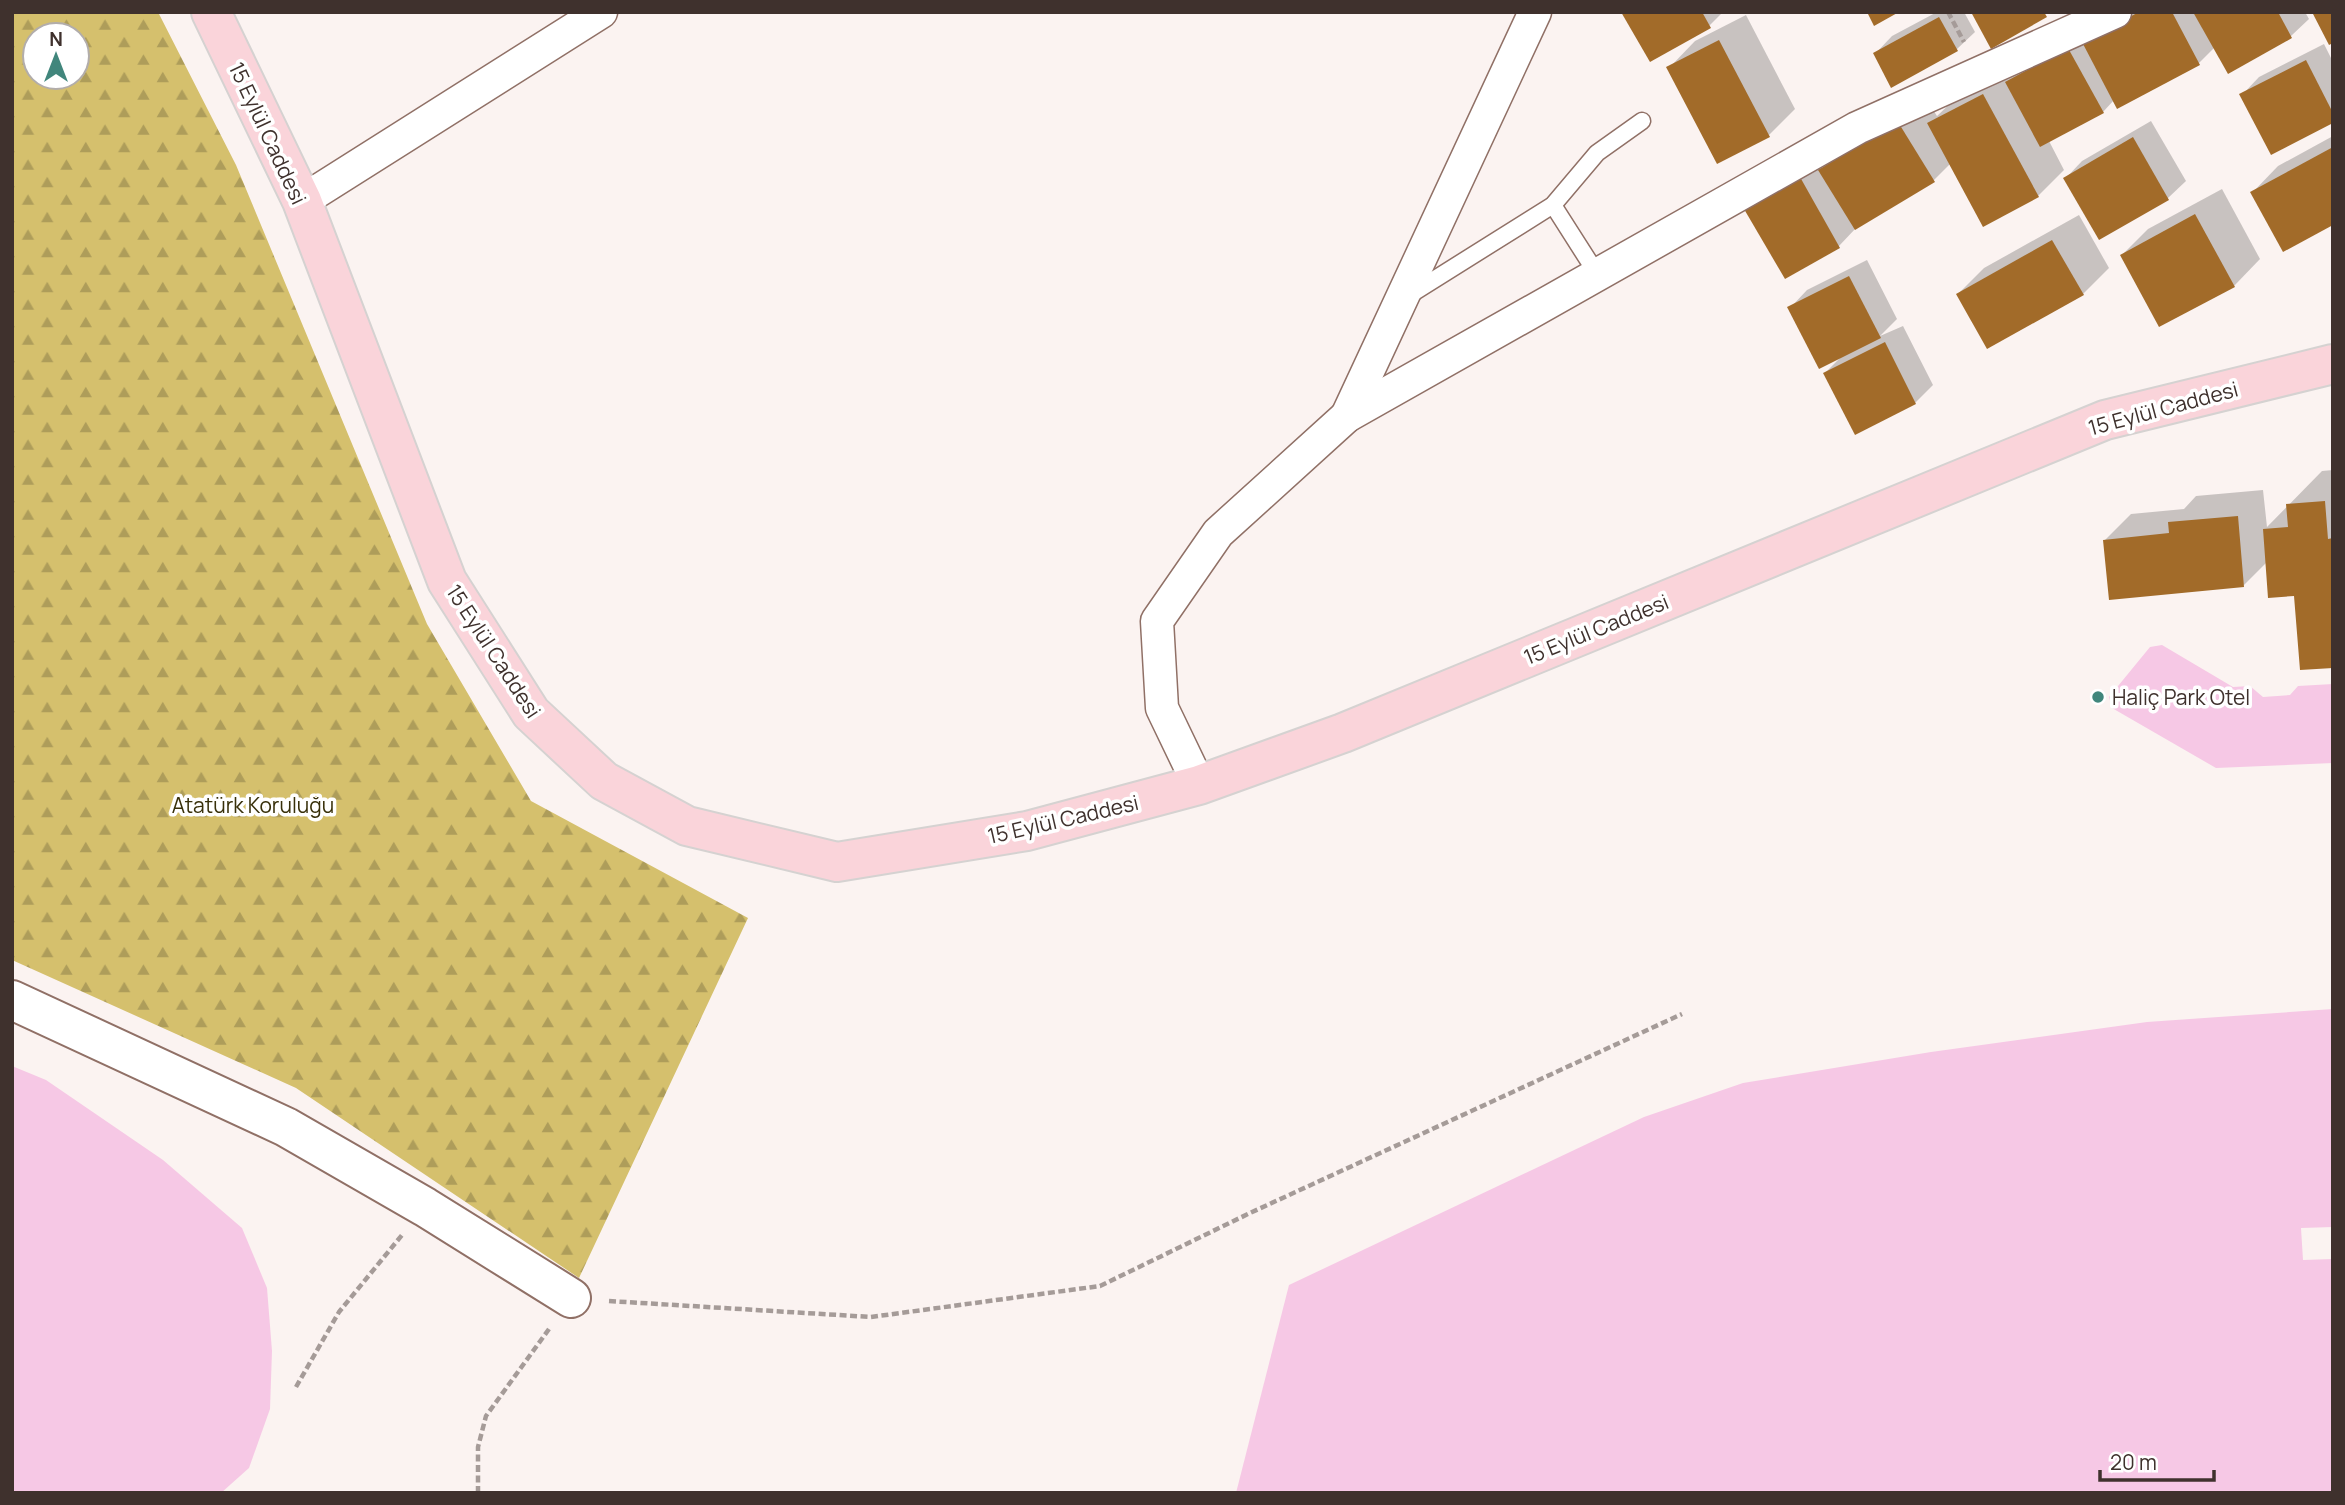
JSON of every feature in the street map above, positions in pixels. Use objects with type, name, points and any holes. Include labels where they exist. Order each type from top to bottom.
[{"type":"main road","name":"15 Eylül Caddesi","points":[[211,12],[302,201],[447,581],[531,713],[604,781],[687,826],[837,862],[1027,831],[1199,785],[1343,733],[2105,420],[2333,365]]},
{"type":"street","points":[[302,201],[601,12]]},
{"type":"street","points":[[1347,416],[1535,12]]},
{"type":"street","points":[[1199,785],[1163,708],[1157,621],[1218,533],[1347,416],[1857,128],[2115,12]]},
{"type":"street","points":[[12,1000],[286,1127],[571,1298]]},
{"type":"lane","points":[[1400,302],[1553,205],[1597,153],[1642,121]]},
{"type":"lane","points":[[1553,205],[1597,274]]},
{"type":"path","points":[[478,1493],[478,1447],[486,1416],[571,1298],[871,1317],[1100,1286],[1250,1213],[1682,1014]]},
{"type":"path","points":[[296,1387],[339,1312],[425,1208]]},
{"type":"green space","name":"Atatürk Koruluğu","points":[[12,12],[158,12],[236,165],[427,624],[531,801],[748,918],[579,1278],[296,1088],[12,960]]},
{"type":"shaded area","points":[[2162,645],[2233,687],[2250,686],[2263,697],[2290,695],[2298,686],[2333,684],[2333,763],[2216,768],[2112,708],[2109,697],[2150,647]]},
{"type":"shaded area","points":[[2333,1009],[2333,1493],[1236,1493],[1289,1285],[1644,1117],[1743,1083],[1931,1052],[2147,1022]]},
{"type":"shaded area","points":[[12,1066],[46,1080],[163,1160],[242,1228],[267,1288],[272,1351],[270,1409],[249,1468],[221,1493],[12,1493]]},
{"type":"pier","points":[[2333,1227],[2333,1259],[2303,1260],[2301,1228]]},
{"type":"building","points":[[1621,12],[1702,12],[1711,28],[1650,62]]},
{"type":"building","points":[[1867,12],[1899,12],[1874,26]]},
{"type":"building","points":[[1971,12],[2044,12],[2047,17],[1991,49]]},
{"type":"building","points":[[2139,12],[2172,12],[2200,65],[2117,109],[2082,42]]},
{"type":"building","points":[[2193,12],[2278,12],[2292,38],[2228,74]]},
{"type":"building","points":[[2312,12],[2333,12],[2333,43],[2329,45]]},
{"type":"building","points":[[1939,17],[1958,51],[1891,88],[1873,53]]},
{"type":"building","points":[[1719,40],[1770,137],[1717,164],[1666,67]]},
{"type":"building","points":[[2068,48],[2104,113],[2040,147],[2005,82]]},
{"type":"building","points":[[2306,60],[2333,113],[2333,123],[2271,155],[2239,94]]},
{"type":"building","points":[[1983,94],[2039,197],[1983,227],[1927,123]]},
{"type":"building","points":[[1898,122],[1935,182],[1855,230],[1818,170]]},
{"type":"building","points":[[2133,137],[2169,200],[2099,240],[2063,178]]},
{"type":"building","points":[[2333,147],[2333,225],[2283,252],[2250,192]]},
{"type":"building","points":[[1800,177],[1840,248],[1785,279],[1744,209]]},
{"type":"building","points":[[2195,214],[2235,287],[2159,327],[2120,255]]},
{"type":"building","points":[[2052,240],[2084,295],[1987,349],[1956,294]]},
{"type":"building","points":[[1849,276],[1881,338],[1819,369],[1787,307]]},
{"type":"building","points":[[1885,342],[1916,404],[1855,435],[1823,373]]},
{"type":"building","points":[[2325,501],[2328,539],[2333,538],[2333,668],[2300,670],[2294,596],[2268,598],[2263,529],[2288,527],[2286,504]]},
{"type":"building","points":[[2238,516],[2244,587],[2109,600],[2103,540],[2169,533],[2168,522]]},
{"type":"place","name":"Haliç Park Otel","points":[[2098,697]]}]
